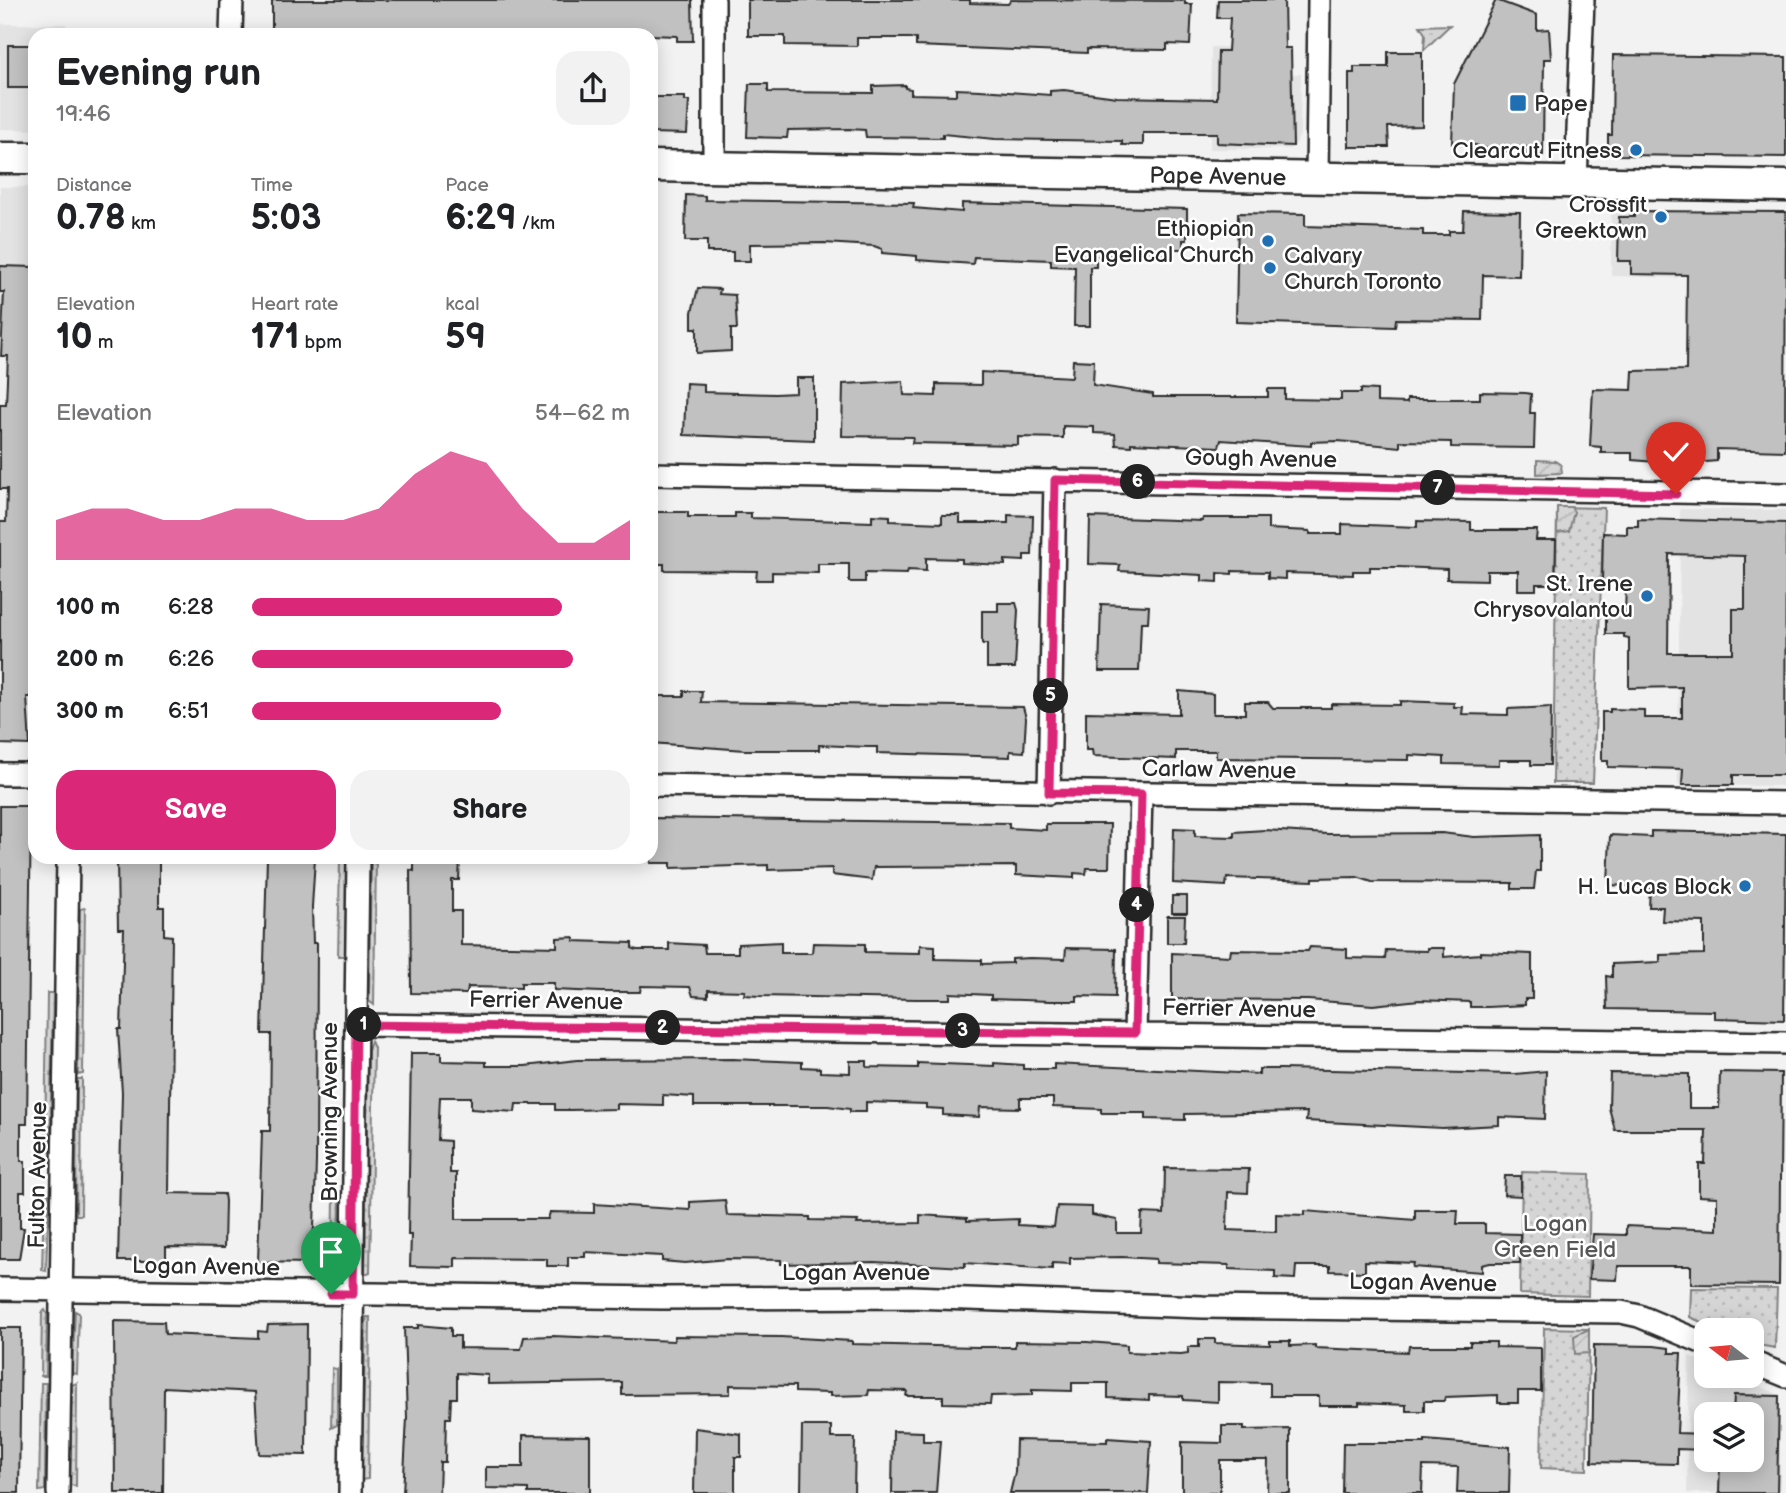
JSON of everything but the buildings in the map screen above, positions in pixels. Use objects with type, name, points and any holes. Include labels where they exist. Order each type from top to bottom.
[{"type":"main road","points":[[0,158],[28,158]]},
{"type":"main road","name":"Pape Avenue","points":[[658,166],[1786,186]]},
{"type":"street","points":[[231,28],[232,0]]},
{"type":"street","points":[[714,0],[714,169]]},
{"type":"street","points":[[1317,178],[1319,0]]},
{"type":"street","points":[[1576,182],[1583,0]]},
{"type":"street","name":"Gough Avenue","points":[[658,474],[1786,494]]},
{"type":"street","points":[[1049,793],[1055,480]]},
{"type":"street","points":[[0,774],[28,774]]},
{"type":"street","name":"Carlaw Avenue","points":[[658,785],[1786,803]]},
{"type":"street","points":[[1135,1033],[1141,794]]},
{"type":"street","name":"Fulton Avenue","points":[[58,1493],[68,864]]},
{"type":"street","name":"Browning Avenue","points":[[351,1493],[358,864]]},
{"type":"street","name":"Ferrier Avenue","points":[[356,1025],[1786,1043]]},
{"type":"street","name":"Logan Avenue","points":[[0,1289],[662,1298],[910,1297],[1203,1307],[1622,1312],[1639,1316],[1694,1339]]},
{"type":"street","points":[[1764,1367],[1786,1376]]},
{"type":"shaded area","points":[[0,24],[66,24],[66,28],[28,28],[28,130],[0,129]]},
{"type":"shaded area","points":[[1211,47],[1237,47],[1237,73],[1301,74],[1300,135],[1290,149],[1210,149]]},
{"type":"shaded area","points":[[0,187],[28,187],[28,308],[0,308]]},
{"type":"shaded area","points":[[1611,211],[1680,211],[1678,278],[1611,276]]},
{"type":"shaded area","points":[[1680,509],[1786,510],[1786,786],[1678,785]]},
{"type":"shaded area","points":[[1689,1356],[1694,1358],[1694,1388],[1764,1388],[1780,1395],[1780,1493],[1687,1493]]},
{"type":"green space","points":[[1450,25],[1424,50],[1425,34],[1420,26]]},
{"type":"green space","points":[[1537,460],[1555,461],[1561,465],[1562,473],[1537,474]]},
{"type":"green space","points":[[1557,507],[1604,508],[1593,783],[1553,783]]},
{"type":"green space","points":[[1557,507],[1571,507],[1574,512],[1569,531],[1557,533]]},
{"type":"green space","points":[[340,864],[347,864],[345,956],[338,956]]},
{"type":"green space","points":[[371,864],[376,864],[374,1005],[369,1001]]},
{"type":"green space","points":[[85,908],[83,1074],[78,1075],[80,909]]},
{"type":"green space","points":[[47,993],[53,993],[50,1151],[45,1151]]},
{"type":"green space","points":[[371,1041],[374,1048],[370,1272],[365,1274],[368,1051]]},
{"type":"green space","points":[[77,1079],[82,1079],[81,1215],[76,1215]]},
{"type":"green space","name":"Logan Green Field","points":[[1522,1172],[1590,1174],[1588,1296],[1520,1294]]},
{"type":"green space","points":[[340,1193],[338,1273],[333,1271],[334,1194]]},
{"type":"green space","points":[[44,1194],[49,1194],[46,1271],[42,1270]]},
{"type":"green space","points":[[1691,1288],[1777,1289],[1775,1348],[1764,1346],[1764,1318],[1690,1317]]},
{"type":"green space","points":[[45,1310],[46,1376],[41,1376],[42,1313]]},
{"type":"green space","points":[[75,1311],[79,1313],[77,1374],[72,1373]]},
{"type":"green space","points":[[366,1317],[370,1317],[368,1479],[361,1480]]},
{"type":"green space","points":[[1544,1328],[1589,1329],[1587,1470],[1541,1468]]},
{"type":"green space","points":[[1589,1329],[1589,1353],[1575,1354],[1574,1336]]},
{"type":"green space","points":[[332,1368],[337,1369],[337,1425],[331,1428]]},
{"type":"green space","points":[[41,1383],[46,1383],[45,1490],[39,1491]]},
{"type":"green space","points":[[77,1383],[76,1486],[70,1485],[72,1385]]},
{"type":"place","name":"Pape","points":[[1518,103]]},
{"type":"place","name":"Clearcut Fitness","points":[[1636,150]]},
{"type":"place","name":"Crossfit Greektown","points":[[1661,217]]},
{"type":"place","name":"Ethiopian Evangelical Church","points":[[1268,241]]},
{"type":"place","name":"Calvary Church Toronto","points":[[1270,268]]},
{"type":"place","name":"St. Irene Chrysovalantou","points":[[1647,596]]},
{"type":"place","name":"H. Lucas Block","points":[[1745,886]]},
{"type":"route","points":[[331,1294],[353,1294],[356,1025],[1135,1033],[1141,794],[1049,793],[1055,480],[1676,494]]}]
